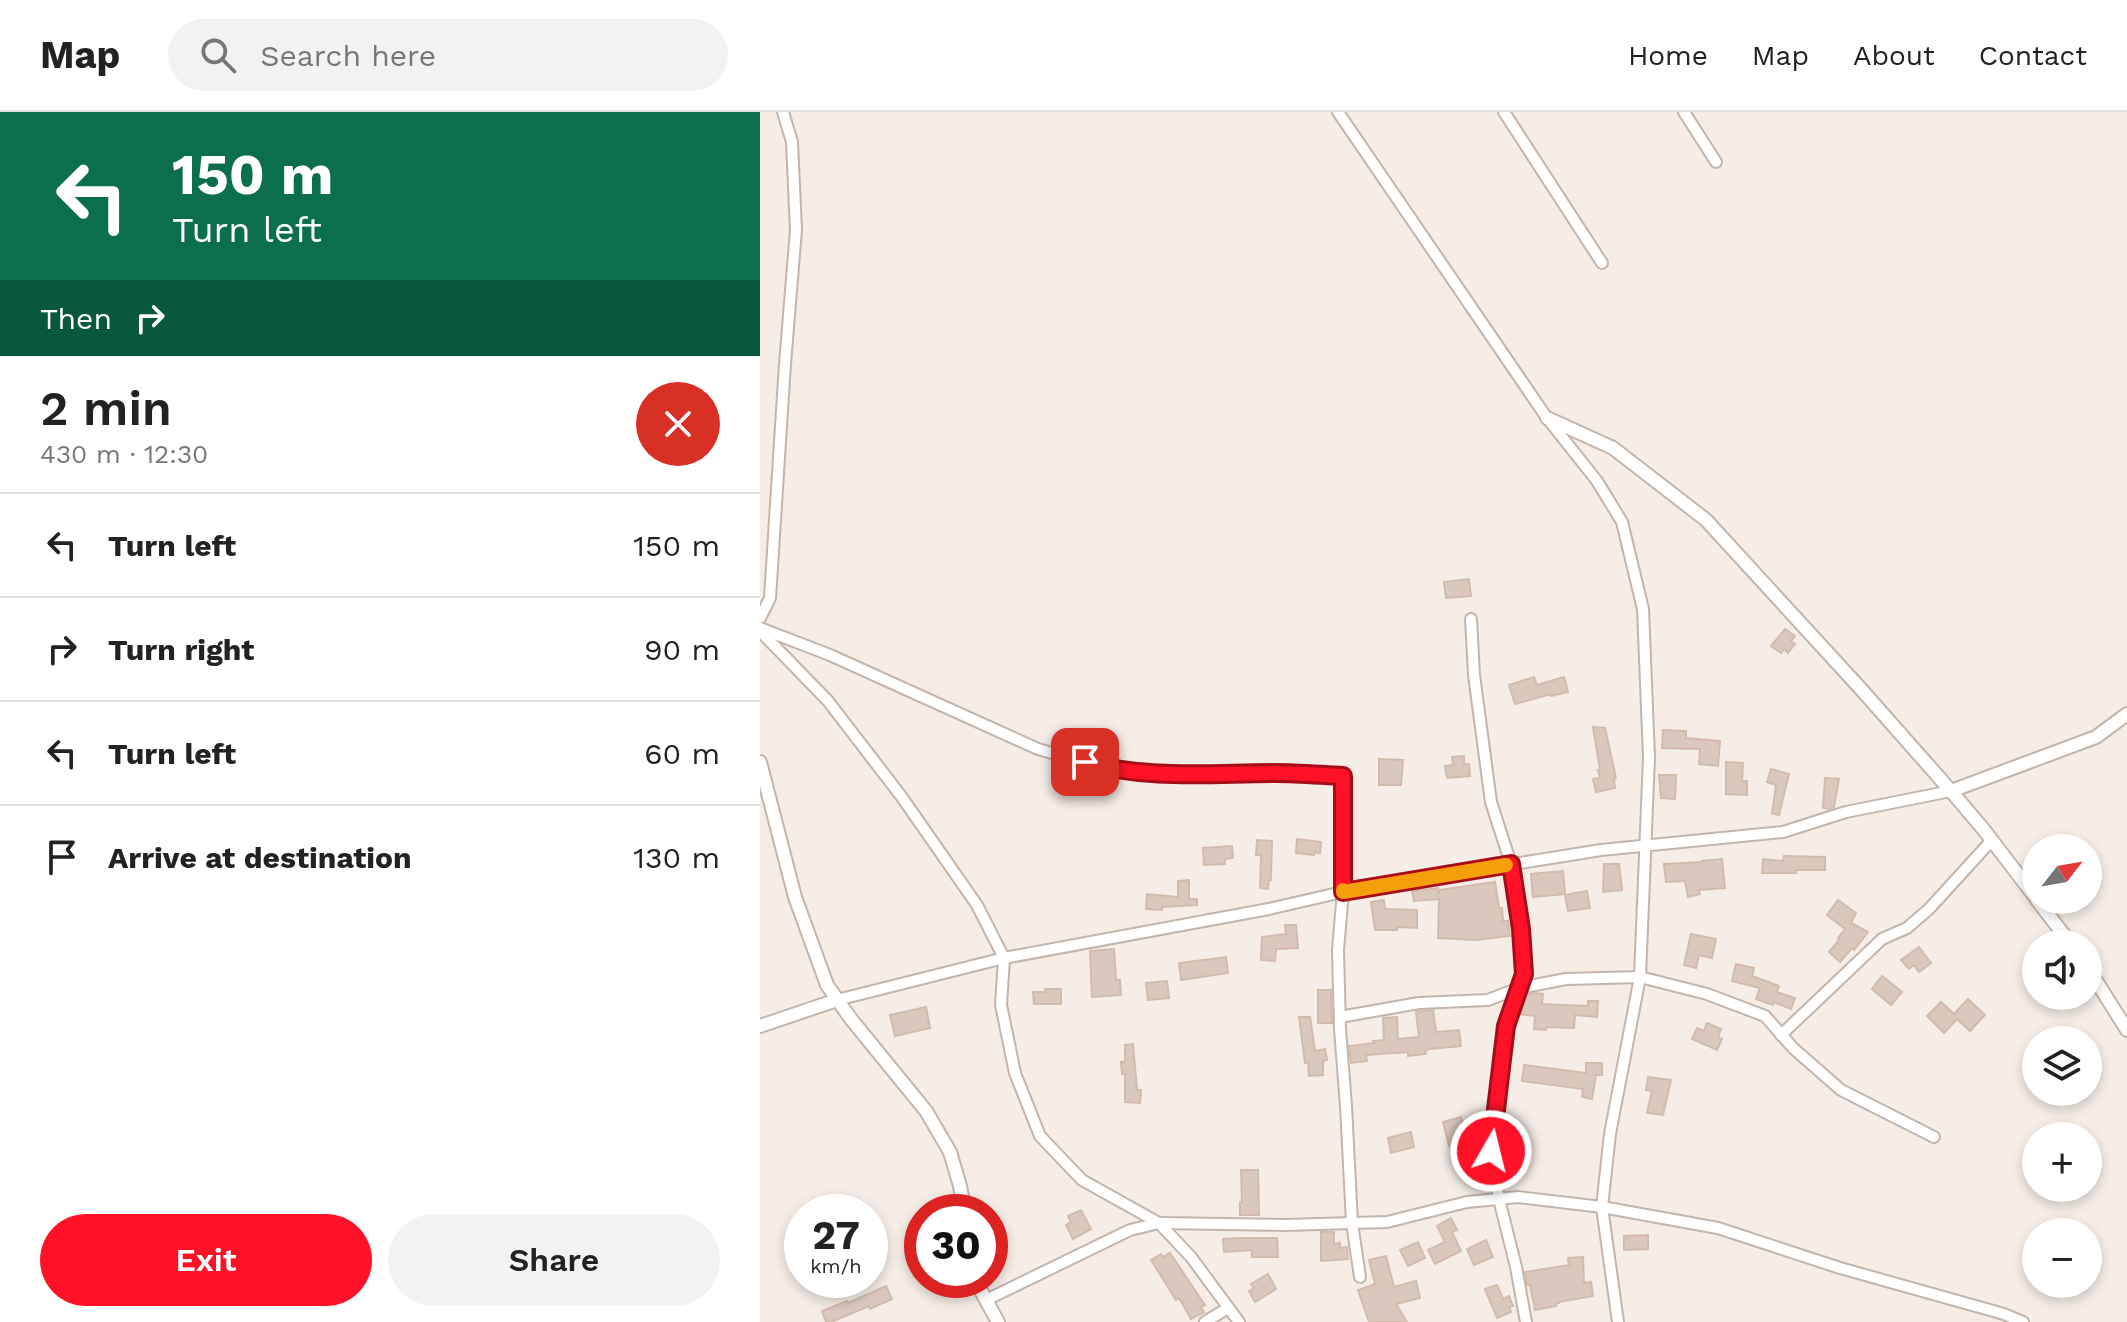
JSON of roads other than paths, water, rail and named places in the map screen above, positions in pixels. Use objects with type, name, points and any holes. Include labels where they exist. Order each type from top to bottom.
[{"type":"street","points":[[760,618],[770,598],[796,230],[792,142],[783,112]]},
{"type":"street","points":[[1338,112],[1547,418],[1597,481],[1622,522],[1643,609],[1649,757],[1640,977],[1610,1134],[1602,1207],[1618,1322]]},
{"type":"street","points":[[1504,112],[1602,263]]},
{"type":"street","points":[[1684,112],[1716,162]]},
{"type":"street","points":[[1547,418],[1613,448],[1706,520],[1951,791],[2022,879]]},
{"type":"street","points":[[1471,619],[1474,675],[1491,802],[1511,864],[1521,929],[1524,974],[1506,1026],[1491,1151],[1526,1322]]},
{"type":"street","points":[[760,630],[830,655],[1038,749],[1108,769],[1195,775],[1277,773],[1343,776],[1343,892],[1338,950],[1340,1017],[1352,1223],[1360,1277]]},
{"type":"street","points":[[760,630],[828,701],[901,796],[977,905],[1004,958],[1001,1005],[1015,1073],[1040,1136],[1082,1180],[1159,1223],[1191,1257],[1239,1322]]},
{"type":"street","points":[[760,1026],[837,1000],[1004,958],[1269,909],[1343,892],[1601,850],[1783,832],[1846,812],[1951,791],[2096,737],[2127,714]]},
{"type":"street","points":[[760,762],[795,897],[827,985],[926,1111],[950,1152],[962,1194]]},
{"type":"street","points":[[1781,1035],[1882,939],[1907,928],[1929,909],[1992,840]]},
{"type":"street","points":[[2048,914],[2060,930]]},
{"type":"street","points":[[1340,1017],[1419,1003],[1488,1000],[1519,988],[1566,979],[1640,977],[1707,994],[1765,1016],[1793,1048],[1841,1090],[1934,1137]]},
{"type":"street","points":[[2102,990],[2127,1030]]},
{"type":"street","points":[[998,1322],[986,1300],[1130,1230],[1159,1223],[1285,1225],[1387,1222],[1467,1202],[1518,1197],[1602,1207],[1718,1228],[2023,1322]]},
{"type":"street","points":[[1205,1322],[1228,1308]]}]
